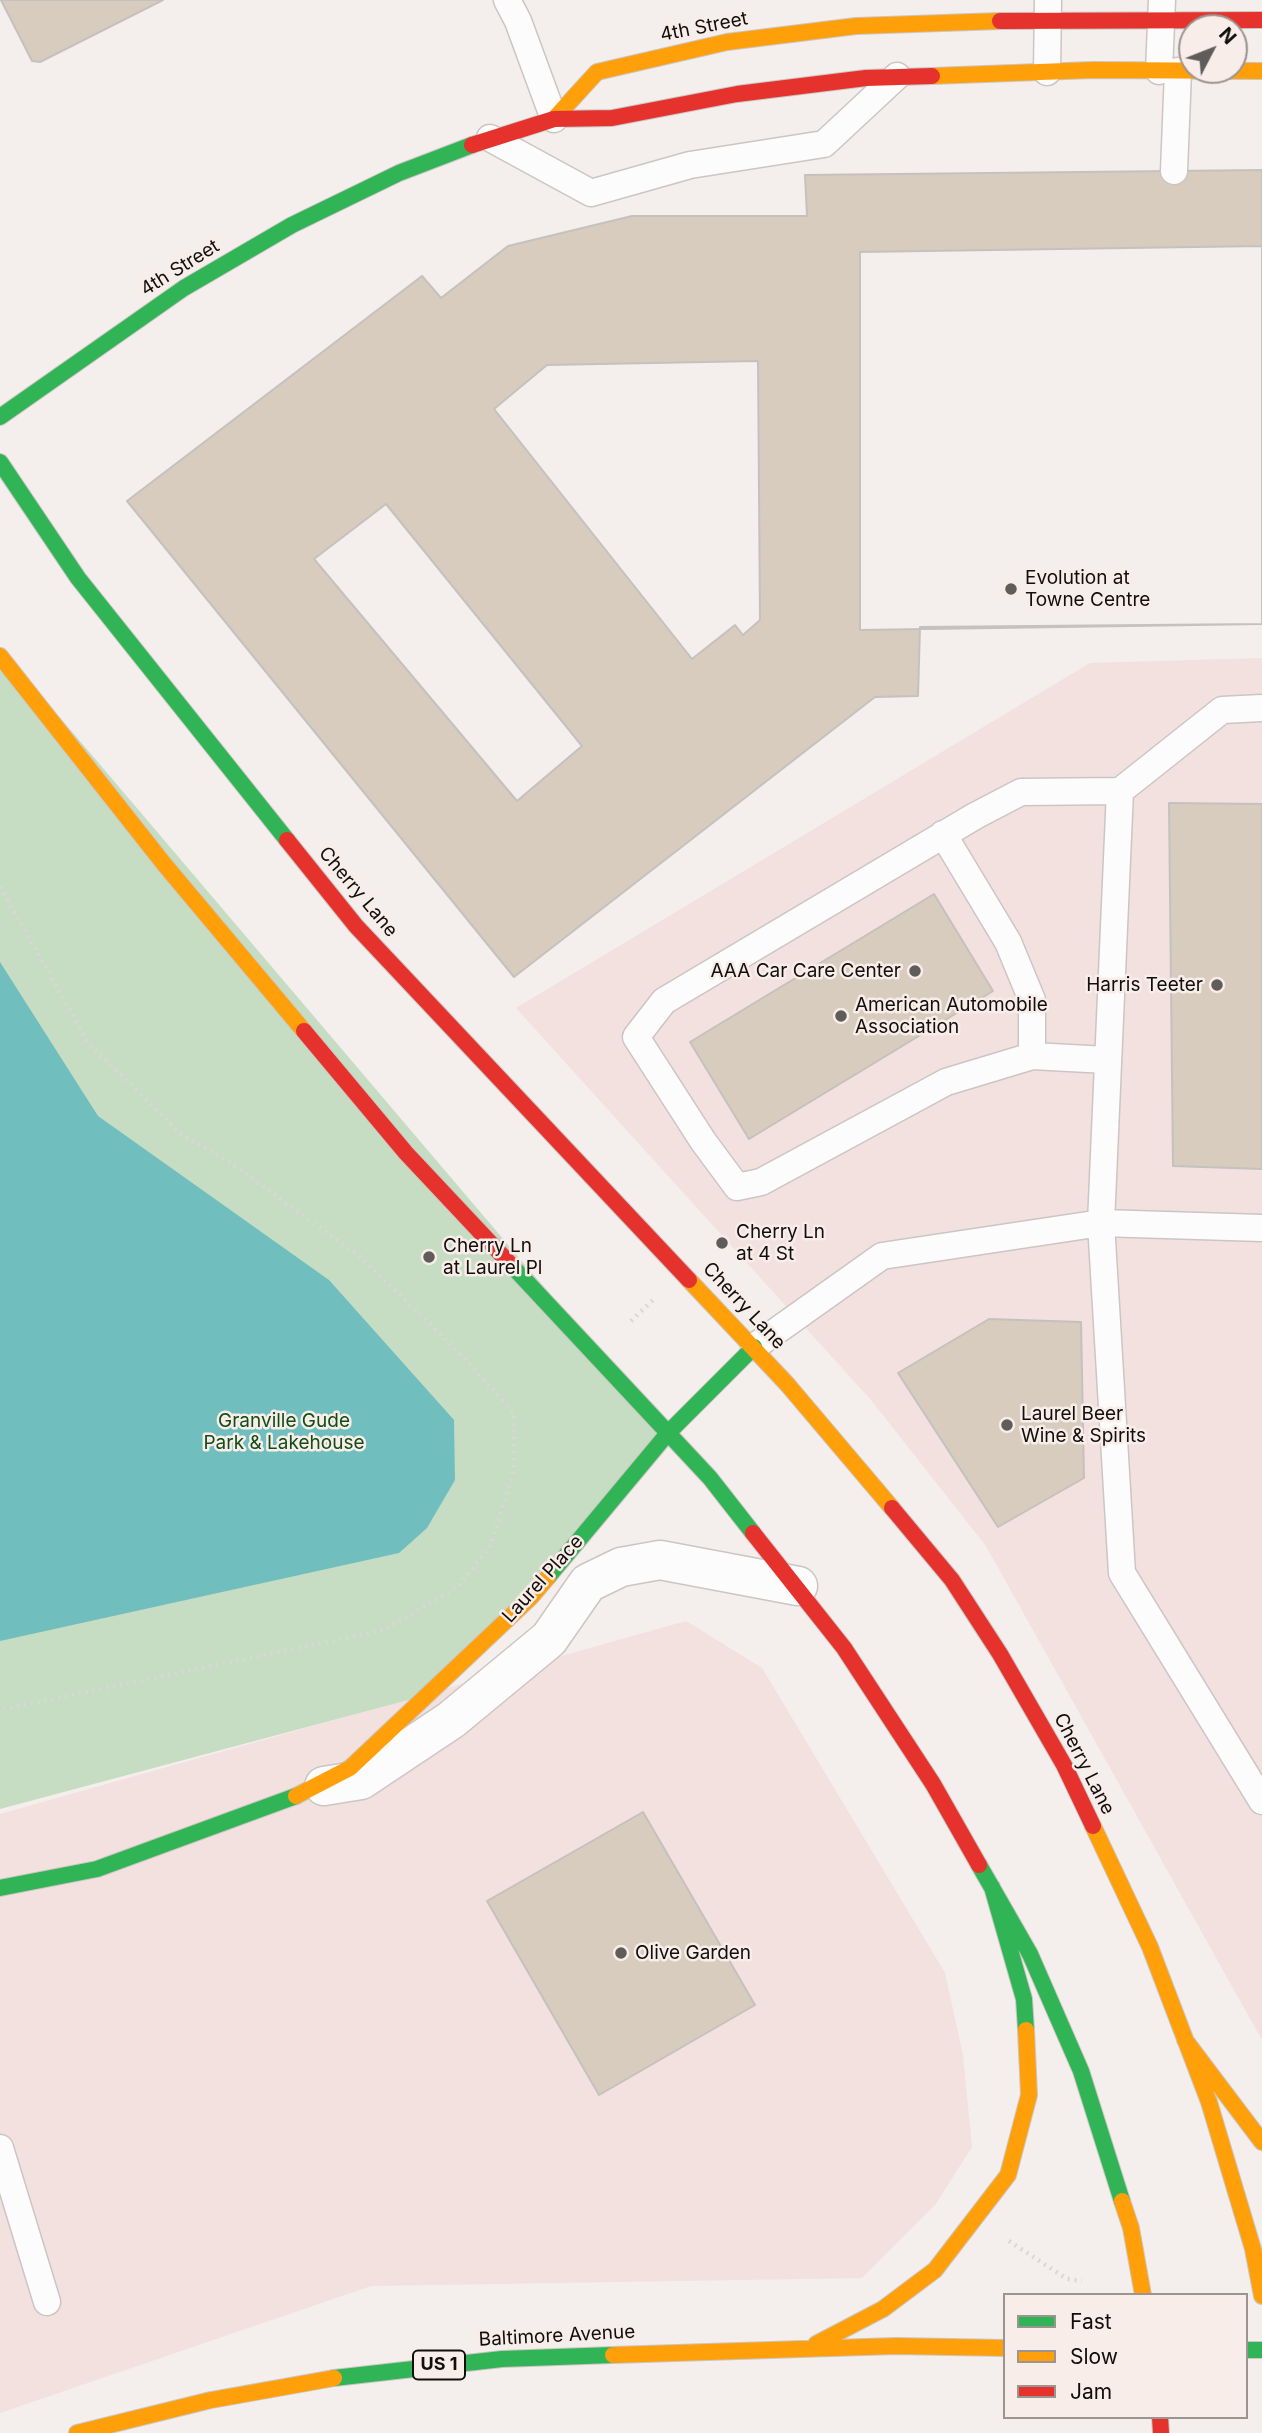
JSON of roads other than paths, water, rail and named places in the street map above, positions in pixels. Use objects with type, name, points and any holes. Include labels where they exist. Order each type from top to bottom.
[{"type":"main road","name":"4th Street","points":[[554,119],[597,72],[727,42],[856,26],[1048,10],[1161,10],[1262,20]]},
{"type":"main road","name":"4th Street","points":[[0,417],[184,288],[292,225],[398,173],[490,138],[554,119],[612,118],[737,94],[897,76],[1262,71]]},
{"type":"main road","name":"Cherry Lane","points":[[0,462],[78,578],[356,926],[754,1347],[944,1570],[1000,1654],[1064,1765],[1150,1947],[1213,2116],[1253,2249],[1262,2296]]},
{"type":"main road","points":[[0,656],[164,864],[406,1153],[710,1478],[844,1648],[933,1784],[1030,1954],[1081,2071],[1131,2228],[1143,2293]]},
{"type":"main road","name":"Laurel Place","points":[[0,1888],[97,1869],[280,1804],[350,1768],[531,1597],[668,1433],[754,1347]]},
{"type":"main road","points":[[808,2348],[883,2309],[935,2270],[1008,2175],[1029,2095],[1024,1999],[992,1887]]},
{"type":"main road","points":[[1185,2040],[1262,2141]]},
{"type":"main road","name":"Baltimore Avenue","points":[[77,2433],[211,2400],[379,2371],[502,2359],[808,2348],[1003,2348]]},
{"type":"street","name":"Laurel Place","points":[[311,1788],[361,1780],[451,1720],[550,1639],[588,1583],[621,1567],[660,1560],[798,1587]]},
{"type":"lane","points":[[508,0],[519,21],[554,119]]},
{"type":"lane","points":[[1047,72],[1048,10]]},
{"type":"lane","points":[[1161,10],[1174,171]]},
{"type":"lane","points":[[490,138],[591,193],[690,165],[824,144],[897,76]]},
{"type":"lane","points":[[1107,1060],[1032,1056],[946,1082],[761,1182],[737,1186],[703,1141],[636,1037],[664,1002],[943,834],[1021,792],[1120,791],[1222,710],[1262,709]]},
{"type":"lane","points":[[1120,791],[1101,1223],[1122,1573],[1262,1801]]},
{"type":"lane","points":[[943,834],[1008,942],[1032,1000],[1032,1056]]},
{"type":"lane","points":[[754,1347],[882,1256],[1101,1223],[1262,1228]]},
{"type":"lane","points":[[0,2148],[47,2302]]},
{"type":"water","points":[[0,962],[98,1116],[329,1280],[454,1420],[455,1480],[427,1528],[399,1553],[0,1641]]},
{"type":"place","name":"Evolution at Towne Centre","points":[[1011,589]]},
{"type":"place","name":"AAA Car Care Center","points":[[915,971]]},
{"type":"place","name":"Harris Teeter","points":[[1217,985]]},
{"type":"place","name":"American Automobile Association","points":[[841,1016]]},
{"type":"place","name":"Cherry Ln at 4 St","points":[[722,1243]]},
{"type":"place","name":"Cherry Ln at Laurel Pl","points":[[429,1257]]},
{"type":"place","name":"Laurel Beer Wine & Spirits","points":[[1007,1425]]},
{"type":"place","name":"Olive Garden","points":[[621,1953]]},
{"type":"park label","name":"Granville Gude Park & Lakehouse","points":[[284,1432]]}]
